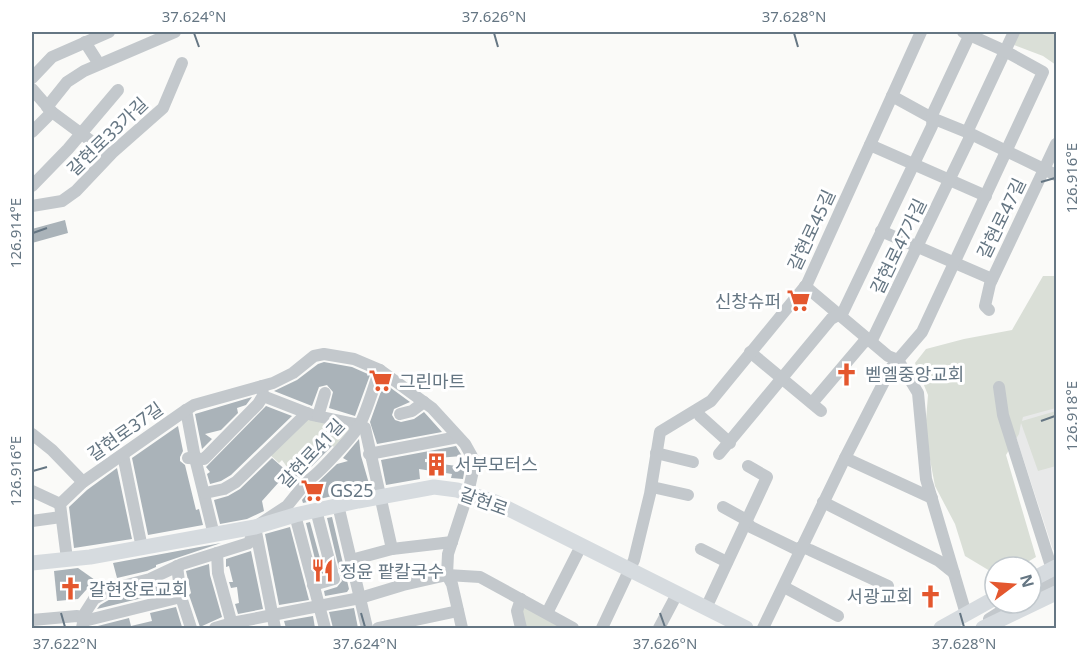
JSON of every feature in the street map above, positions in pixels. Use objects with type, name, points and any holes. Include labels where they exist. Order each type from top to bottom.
[{"type":"main road","name":"갈현로","points":[[32,563],[142,548],[214,535],[255,527],[291,510],[316,510],[434,487],[468,491],[495,502],[746,628]]},
{"type":"main road","points":[[983,628],[1056,593]]},
{"type":"main road","points":[[941,628],[983,605]]},
{"type":"street","points":[[32,78],[52,57],[109,32]]},
{"type":"street","points":[[32,132],[67,82],[99,64],[175,32]]},
{"type":"street","name":"갈현로45길","points":[[629,570],[641,536],[652,487],[660,432],[711,401],[805,286],[921,32]]},
{"type":"street","name":"갈현로47가길","points":[[783,378],[817,407],[863,343],[873,338],[969,139],[969,128],[1014,32]]},
{"type":"street","points":[[719,454],[831,319],[843,312],[932,126],[932,118],[968,33],[1005,51]]},
{"type":"street","points":[[85,42],[99,64]]},
{"type":"street","name":"갈현로47길","points":[[763,628],[891,368],[922,332],[1043,72],[1005,51]]},
{"type":"street","name":"갈현로33가길","points":[[32,206],[62,201],[76,191],[110,155],[163,108],[182,63]]},
{"type":"street","points":[[32,89],[50,109],[110,155]]},
{"type":"street","name":"갈현로33가길","points":[[32,186],[82,134],[118,90]]},
{"type":"street","points":[[892,96],[932,118],[1006,151]]},
{"type":"street","name":"갈현로47길","points":[[955,263],[992,279],[1051,172],[1056,144]]},
{"type":"street","points":[[870,145],[986,196]]},
{"type":"street","name":"갈현로47길","points":[[1006,151],[1051,172]]},
{"type":"street","points":[[881,231],[955,263]]},
{"type":"street","points":[[988,310],[985,306],[992,279]]},
{"type":"street","points":[[805,286],[888,356],[898,360],[918,393],[926,479],[966,614]]},
{"type":"street","points":[[750,352],[783,378]]},
{"type":"street","name":"갈현로37길","points":[[186,410],[191,458],[204,459],[263,391],[293,373],[314,356],[325,354],[354,359],[381,371]]},
{"type":"street","points":[[381,371],[422,400],[465,444],[475,462],[448,554],[447,575],[452,584],[462,628]]},
{"type":"street","name":"갈현로41길","points":[[291,510],[308,480],[312,479],[360,426],[381,371]]},
{"type":"street","points":[[999,387],[1004,415],[1055,575],[1043,584]]},
{"type":"street","name":"갈현로37길","points":[[60,504],[83,482],[194,405],[263,391]]},
{"type":"street","name":"갈현로41길","points":[[263,391],[313,414],[360,426]]},
{"type":"street","points":[[205,494],[224,489],[236,482],[313,414],[325,393]]},
{"type":"street","points":[[400,414],[412,411],[422,400]]},
{"type":"street","points":[[697,410],[699,416],[730,443]]},
{"type":"street","points":[[360,426],[365,428],[392,549]]},
{"type":"street","name":"갈현로37길","points":[[32,434],[52,450],[83,482]]},
{"type":"street","points":[[369,454],[458,437]]},
{"type":"street","points":[[656,453],[693,462]]},
{"type":"street","points":[[123,455],[142,548]]},
{"type":"street","points":[[191,458],[205,494],[214,535]]},
{"type":"street","points":[[845,458],[932,498]]},
{"type":"street","points":[[706,608],[767,477],[748,466]]},
{"type":"street","points":[[652,487],[688,495]]},
{"type":"street","points":[[32,491],[60,504],[67,559]]},
{"type":"street","points":[[824,502],[939,561],[954,573]]},
{"type":"street","points":[[338,505],[367,628]]},
{"type":"street","points":[[723,507],[751,527],[796,549],[802,547],[888,586]]},
{"type":"street","points":[[291,510],[325,628]]},
{"type":"street","points":[[313,585],[334,579],[316,510]]},
{"type":"street","points":[[32,521],[61,517]]},
{"type":"street","points":[[82,623],[94,599],[111,589],[150,579],[177,566],[249,543],[255,527]]},
{"type":"street","points":[[255,527],[275,628]]},
{"type":"street","points":[[351,561],[392,549],[452,542]]},
{"type":"street","points":[[547,613],[581,546]]},
{"type":"street","points":[[701,549],[727,562]]},
{"type":"street","points":[[217,553],[220,582],[233,626]]},
{"type":"street","points":[[177,566],[181,597],[190,628]]},
{"type":"street","points":[[602,628],[629,570]]},
{"type":"street","points":[[215,628],[360,598],[402,585],[447,575],[480,578],[573,628]]},
{"type":"street","points":[[784,587],[838,616]]},
{"type":"street","points":[[659,628],[677,594]]},
{"type":"street","points":[[82,623],[181,597]]},
{"type":"street","points":[[521,599],[517,611],[521,628]]},
{"type":"street","points":[[378,628],[458,611]]},
{"type":"street","points":[[977,628],[996,615]]},
{"type":"street","points":[[32,620],[77,616],[82,623]]},
{"type":"shaded area","points":[[1019,32],[1056,32],[1056,65],[1043,56],[1014,45]]},
{"type":"shaded area","points":[[1043,276],[1056,276],[1056,408],[1023,417],[1022,421],[1056,411],[1056,466],[1038,471],[1021,423],[1019,434],[1006,455],[1035,555],[983,555],[983,567],[965,556],[955,524],[935,486],[925,433],[928,395],[915,363],[926,349],[1012,330]]},
{"type":"shaded area","points":[[1056,404],[1056,549],[1053,550],[1010,418]]},
{"type":"shaded area","points":[[307,413],[351,428],[334,447],[325,441],[293,468],[287,467],[282,460],[279,463],[269,454]]},
{"type":"shaded area","points":[[523,604],[562,628],[524,628],[520,612]]},
{"type":"building","points":[[65,220],[68,233],[32,243],[32,229]]},
{"type":"building","points":[[324,362],[352,367],[370,375],[355,416],[329,408],[333,392],[327,385],[319,387],[312,406],[274,391],[297,380]]},
{"type":"building","points":[[384,383],[410,402],[394,409],[392,415],[395,420],[401,422],[414,419],[424,412],[442,432],[377,444],[370,422]]},
{"type":"building","points":[[252,397],[246,405],[237,408],[238,413],[221,430],[205,434],[212,439],[202,449],[195,414]]},
{"type":"building","points":[[266,406],[292,416],[231,475],[210,484],[207,474],[210,472],[206,467]]},
{"type":"building","points":[[178,426],[183,451],[180,461],[185,465],[196,510],[199,509],[203,525],[148,535],[132,458]]},
{"type":"building","points":[[359,439],[361,456],[370,487],[303,503],[302,500],[314,486],[337,464],[348,461],[343,458]]},
{"type":"building","points":[[325,441],[332,446],[288,490],[279,482],[262,501],[264,511],[247,519],[220,524],[214,500],[240,489],[272,458],[289,473]]},
{"type":"building","points":[[456,446],[462,456],[425,459],[425,462],[465,467],[463,479],[451,478],[452,474],[419,469],[420,479],[386,485],[381,460]]},
{"type":"building","points":[[117,468],[132,539],[74,548],[69,507],[87,490]]},
{"type":"building","points":[[332,517],[349,589],[347,592],[325,596],[324,591],[337,587],[342,581],[327,518]]},
{"type":"building","points":[[310,522],[324,573],[319,575],[306,523]]},
{"type":"building","points":[[290,527],[309,600],[279,605],[265,534]]},
{"type":"building","points":[[221,543],[156,565],[147,571],[117,578],[113,563]]},
{"type":"building","points":[[251,551],[263,609],[238,614],[235,604],[239,603],[237,587],[231,588],[229,582],[233,582],[229,566],[226,567],[226,559]]},
{"type":"building","points":[[209,564],[222,617],[200,627],[189,595],[191,593],[186,571]]},
{"type":"building","name":"갈현장로교회","points":[[78,568],[95,580],[78,599],[57,601],[54,571]]},
{"type":"building","points":[[168,580],[171,591],[97,609],[114,597],[152,587]]},
{"type":"building","points":[[176,607],[181,628],[90,628],[129,618],[131,626],[152,621],[150,613]]},
{"type":"building","points":[[354,608],[358,628],[333,628],[329,612]]},
{"type":"building","points":[[313,616],[315,628],[286,628],[284,621]]},
{"type":"place","name":"신창슈퍼","points":[[799,301]]},
{"type":"place","name":"벧엘중앙교회","points":[[847,374]]},
{"type":"place","name":"그린마트","points":[[381,381]]},
{"type":"place","name":"서부모터스","points":[[437,464]]},
{"type":"place","name":"GS25","points":[[312,490]]},
{"type":"place","name":"정윤 팥칼국수","points":[[322,571]]},
{"type":"place","name":"갈현장로교회","points":[[71,589]]},
{"type":"place","name":"서광교회","points":[[931,596]]}]
